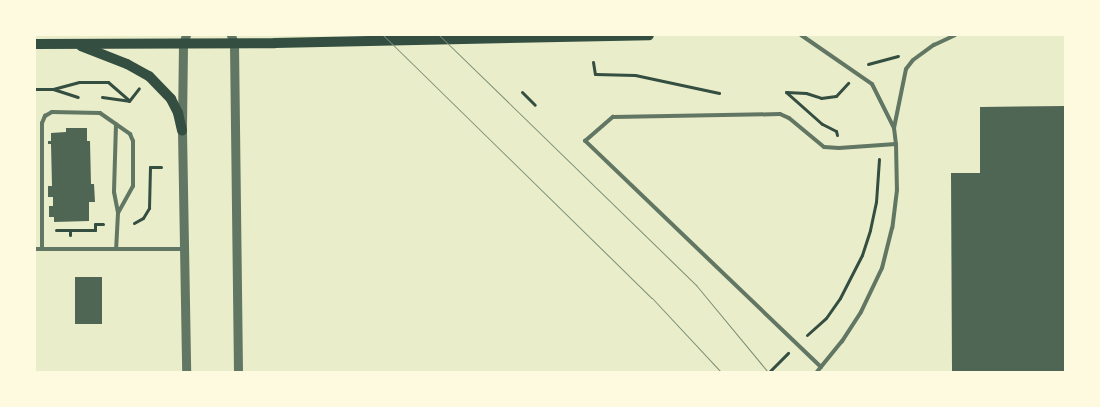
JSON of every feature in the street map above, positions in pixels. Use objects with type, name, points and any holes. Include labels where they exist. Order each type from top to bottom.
[{"type":"main road","points":[[35,44],[184,39],[649,35]]},
{"type":"main road","points":[[76,44],[142,70],[171,99],[178,113],[182,131]]},
{"type":"street","points":[[184,39],[182,131],[186,372]]},
{"type":"street","points":[[232,39],[238,372]]},
{"type":"lane","points":[[802,35],[872,84],[894,128]]},
{"type":"lane","points":[[817,372],[861,312],[882,268],[892,228],[897,190],[894,128],[906,69],[913,60],[934,45],[955,35]]},
{"type":"lane","points":[[42,248],[42,123],[45,116],[52,112],[100,113],[130,134],[134,150],[133,186],[118,213]]},
{"type":"lane","points":[[822,367],[585,142],[613,117],[780,114],[789,118],[824,147],[839,148],[896,144]]},
{"type":"lane","points":[[116,124],[114,192],[118,213],[116,249]]},
{"type":"lane","points":[[35,248],[184,248]]},
{"type":"path","points":[[863,65],[903,54]]},
{"type":"path","points":[[593,62],[595,74],[635,75],[719,93]]},
{"type":"path","points":[[837,134],[836,130],[822,124],[786,92],[806,93],[821,98],[836,96],[852,80]]},
{"type":"path","points":[[35,89],[53,89],[79,82],[108,82],[129,101]]},
{"type":"path","points":[[129,101],[142,84]]},
{"type":"path","points":[[53,89],[81,97]]},
{"type":"path","points":[[522,92],[535,105]]},
{"type":"path","points":[[98,97],[129,101]]},
{"type":"path","points":[[769,372],[826,318],[844,290],[862,255],[876,202],[880,170],[877,145]]},
{"type":"path","points":[[134,223],[143,218],[149,208],[150,167],[161,167]]},
{"type":"path","points":[[48,230],[95,230],[95,224],[105,224]]},
{"type":"path","points":[[70,230],[71,238]]},
{"type":"building","points":[[1065,106],[1065,372],[952,372],[951,173],[980,173],[980,107]]},
{"type":"building","points":[[66,128],[87,128],[87,141],[90,141],[91,184],[94,184],[95,202],[89,202],[89,221],[54,222],[54,217],[49,217],[49,206],[53,206],[53,197],[48,197],[48,186],[52,186],[51,144],[48,144],[48,141],[51,141],[51,133],[66,132]]},
{"type":"building","points":[[75,277],[102,277],[102,324],[75,324]]},
{"type":"tram line","points":[[383,35],[652,298],[721,372]]},
{"type":"tram line","points":[[439,35],[696,285],[768,372]]}]
